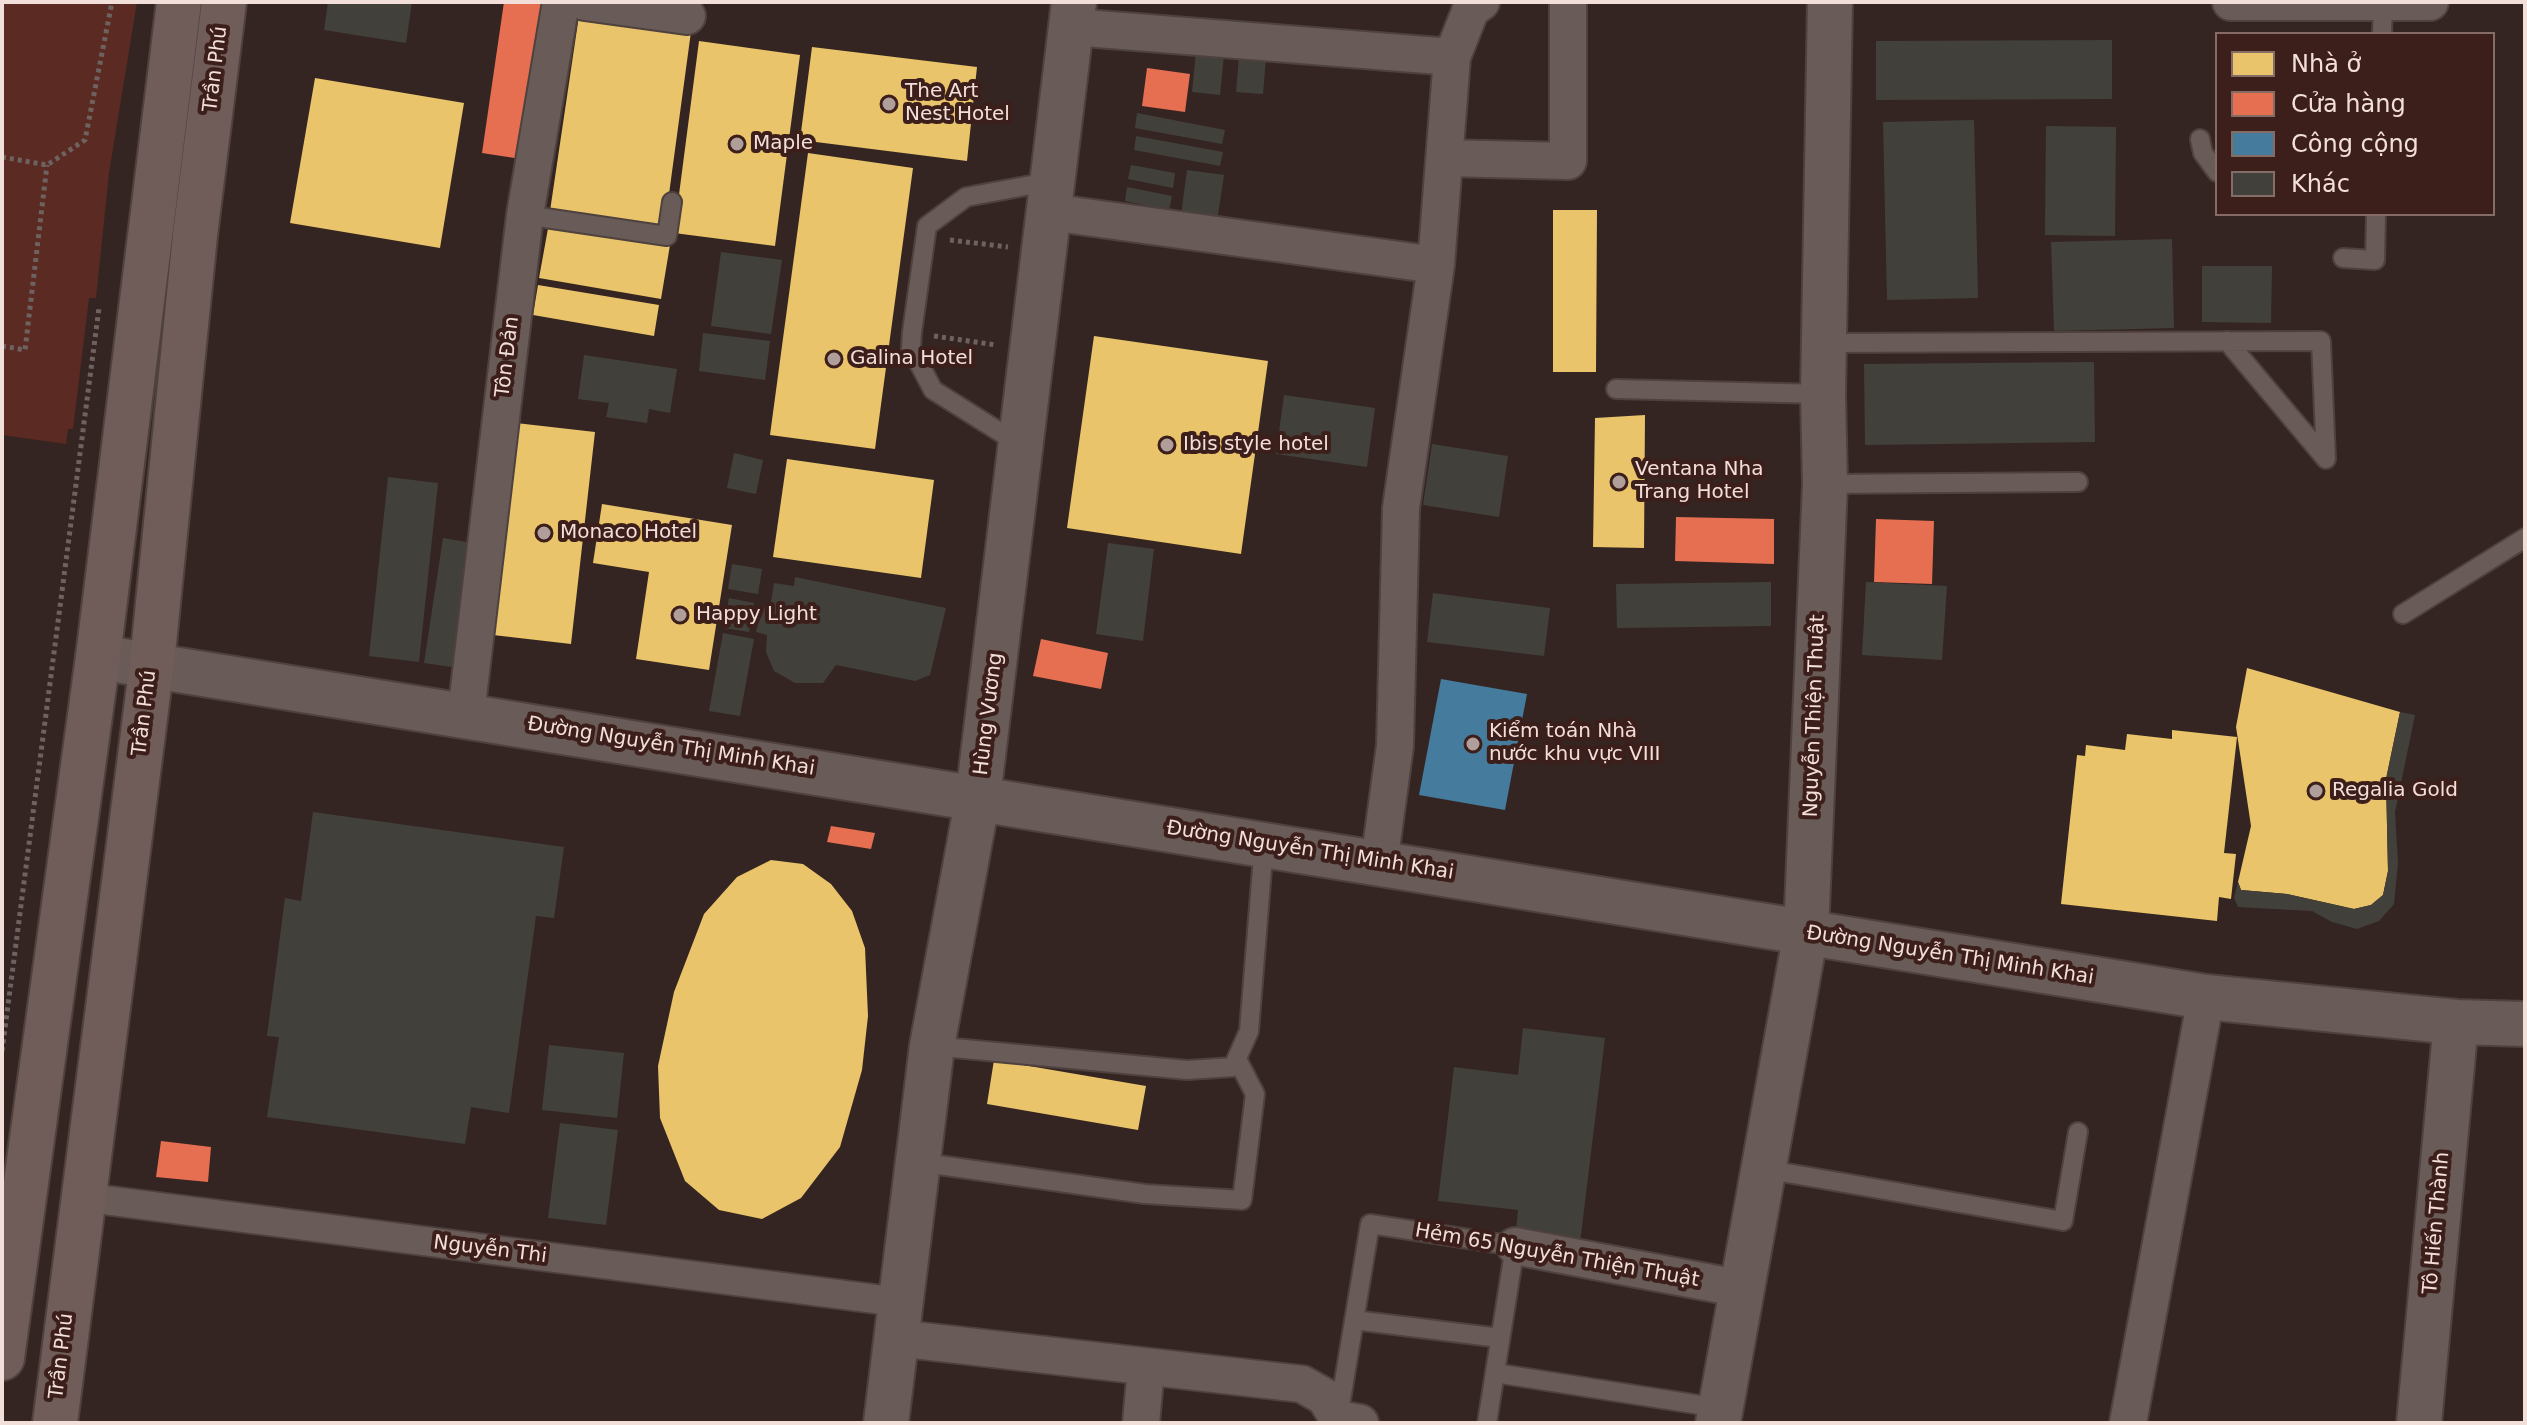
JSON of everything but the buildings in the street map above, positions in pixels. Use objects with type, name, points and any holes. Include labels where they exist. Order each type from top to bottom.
[{"type":"main road","points":[[2,1358],[98,657],[179,2]]},
{"type":"main road","name":"Trần Phú","points":[[55,1423],[81,1197],[152,663],[195,235],[224,2]]},
{"type":"street","name":"Tôn Đản","points":[[466,714],[525,215],[561,2]]},
{"type":"street","points":[[585,2],[687,16]]},
{"type":"street","points":[[1379,863],[1395,746],[1401,508],[1436,265],[1452,57],[1471,9],[1481,2]]},
{"type":"street","points":[[1445,158],[1568,161],[1568,2]]},
{"type":"street","name":"Nguyễn Thiện Thuật","points":[[1719,1416],[1806,932],[1825,484],[1823,394],[1830,2]]},
{"type":"street","points":[[2231,2],[2430,2]]},
{"type":"street","points":[[1073,14],[1452,57]]},
{"type":"street","name":"Hùng Vương","points":[[886,1423],[932,1046],[978,797],[1073,14]]},
{"type":"street","points":[[1049,215],[1436,265]]},
{"type":"street","name":"Đường Nguyễn Thị Minh Khai","points":[[98,657],[152,663],[2206,997],[2456,1022],[2525,1024]]},
{"type":"street","points":[[2128,1423],[2206,997]]},
{"type":"street","name":"Tô Hiến Thành","points":[[2419,1423],[2456,1022]]},
{"type":"street","name":"Nguyễn Thi","points":[[81,1197],[898,1320]]},
{"type":"street","name":"Hẻm 65 Nguyễn Thiện Thuật","points":[[1515,1246],[1743,1289]]},
{"type":"street","points":[[898,1320],[1146,1368],[1302,1384],[1325,1397],[1349,1421]]},
{"type":"street","points":[[1141,1423],[1146,1368]]},
{"type":"lane","points":[[2382,32],[2383,3]]},
{"type":"lane","points":[[2200,139],[2203,153],[2215,169]]},
{"type":"lane","points":[[1021,446],[933,390],[911,348],[912,332],[927,226],[966,197],[1049,215]]},
{"type":"lane","points":[[525,215],[667,236],[672,202]]},
{"type":"lane","points":[[2343,258],[2375,260],[2376,216]]},
{"type":"lane","points":[[1824,343],[2227,341],[2321,341],[2326,459],[2227,341]]},
{"type":"lane","points":[[1616,389],[1823,394]]},
{"type":"lane","points":[[1825,484],[2078,482]]},
{"type":"lane","points":[[2403,614],[2525,538]]},
{"type":"lane","points":[[932,1046],[1187,1070],[1233,1067],[1249,1031],[1264,844]]},
{"type":"lane","points":[[917,1162],[1145,1194],[1242,1200],[1255,1094],[1237,1059]]},
{"type":"lane","points":[[1764,1169],[2063,1221],[2078,1132]]},
{"type":"lane","name":"Hẻm 65 Nguyễn Thiện Thuật","points":[[1354,1320],[1370,1224],[1515,1246]]},
{"type":"lane","points":[[1487,1423],[1515,1246]]},
{"type":"lane","points":[[1349,1421],[1354,1320],[1500,1338]]},
{"type":"lane","points":[[1495,1373],[1719,1416]]},
{"type":"path","points":[[2,157],[47,165],[85,140],[112,2]]},
{"type":"path","points":[[2,346],[25,350],[47,165]]},
{"type":"path","points":[[925,237],[1049,215]]},
{"type":"path","points":[[2,1051],[101,295]]},
{"type":"path","points":[[912,332],[1032,351]]},
{"type":"shaded area","points":[[2,2],[137,2],[109,173],[96,298],[89,298],[73,429],[68,429],[66,444],[2,435]]},
{"type":"place","name":"The Art Nest Hotel","points":[[889,104]]},
{"type":"place","name":"Maple","points":[[737,144]]},
{"type":"place","name":"Galina Hotel","points":[[834,359]]},
{"type":"place","name":"Ibis style hotel","points":[[1167,445]]},
{"type":"place","name":"Ventana Nha Trang Hotel","points":[[1619,482]]},
{"type":"place","name":"Monaco Hotel","points":[[544,533]]},
{"type":"place","name":"Happy Light","points":[[680,615]]},
{"type":"place","name":"Kiểm toán Nhà nước khu vực VIII","points":[[1473,744]]},
{"type":"place","name":"Regalia Gold","points":[[2316,791]]}]
